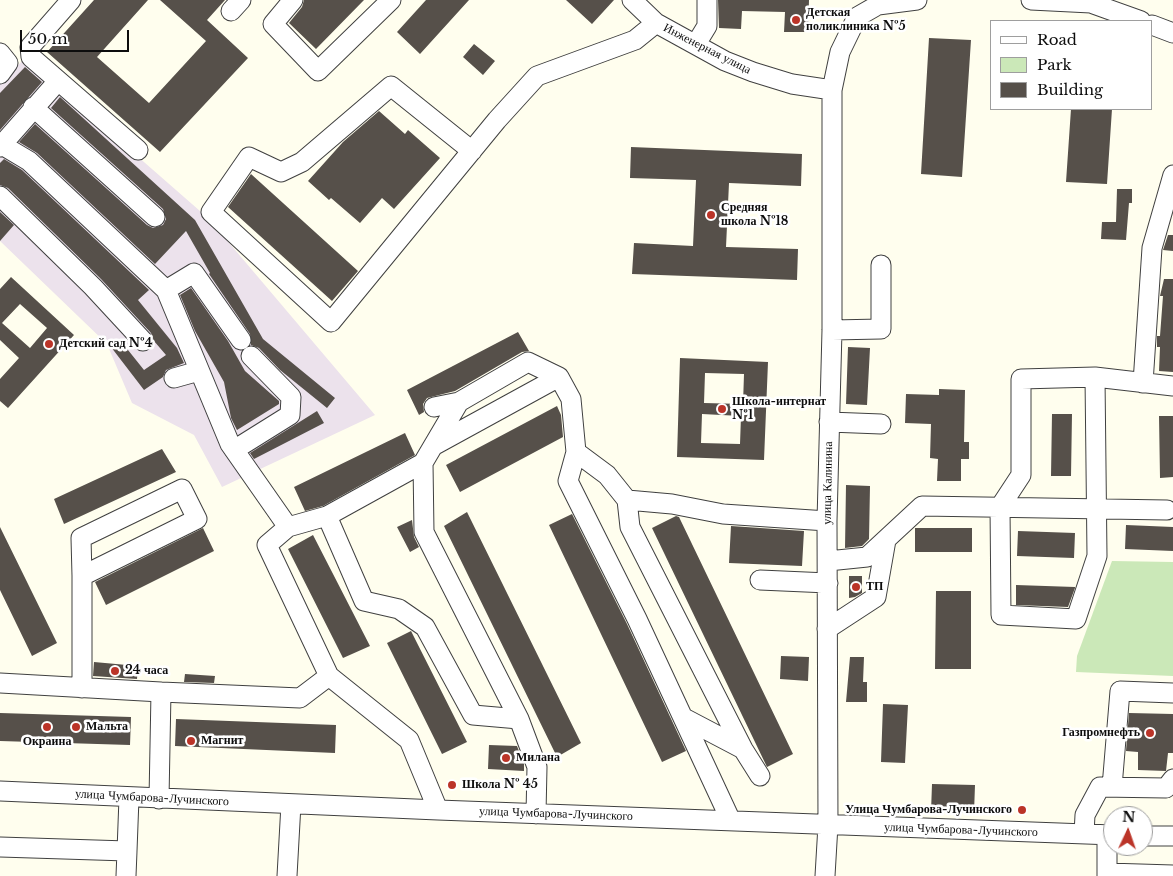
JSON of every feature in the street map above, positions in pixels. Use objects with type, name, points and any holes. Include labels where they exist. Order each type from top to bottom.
[{"type":"street","points":[[71,0],[30,47],[31,58],[138,150]]},
{"type":"street","points":[[293,0],[273,24],[318,70],[382,3]]},
{"type":"street","name":"Инженерная улица","points":[[632,0],[656,23],[725,61],[792,84],[832,90]]},
{"type":"street","points":[[696,44],[707,26],[707,0]]},
{"type":"street","points":[[832,90],[840,52],[856,8],[917,0]]},
{"type":"street","points":[[1031,0],[1091,2],[1138,20]]},
{"type":"street","points":[[472,151],[391,86],[302,162],[281,172],[249,157],[211,212],[331,322],[472,151],[537,76],[635,40],[656,23]]},
{"type":"street","points":[[1153,25],[1173,33]]},
{"type":"street","points":[[0,53],[8,63],[0,74]]},
{"type":"street","points":[[58,81],[33,107],[1,146],[29,161],[166,290],[199,372],[234,450],[288,527]]},
{"type":"street","name":"улица Калинина","points":[[825,876],[828,825],[827,521],[832,330],[832,90]]},
{"type":"street","points":[[33,107],[154,217]]},
{"type":"street","points":[[1143,383],[1152,248],[1173,176]]},
{"type":"street","points":[[0,196],[144,340]]},
{"type":"street","points":[[832,330],[881,329],[881,265]]},
{"type":"street","points":[[166,290],[194,273],[240,340]]},
{"type":"street","points":[[234,450],[290,415],[291,397],[251,356]]},
{"type":"street","points":[[434,407],[459,402],[528,362],[559,377],[571,399],[576,452],[568,481],[684,718],[731,821]]},
{"type":"street","points":[[174,378],[199,372]]},
{"type":"street","points":[[433,446],[559,377]]},
{"type":"street","points":[[1095,378],[1097,556],[1076,619],[1002,615],[1000,508],[1021,475],[1022,379],[1095,378],[1173,386]]},
{"type":"street","points":[[438,810],[409,740],[329,676],[266,546],[288,527],[327,516],[423,463],[459,402]]},
{"type":"street","points":[[829,422],[881,424]]},
{"type":"street","points":[[576,452],[607,475],[628,500],[630,527],[743,749],[760,776]]},
{"type":"street","points":[[423,463],[424,532],[519,719],[537,767],[536,814]]},
{"type":"street","points":[[82,576],[197,519],[182,489],[81,538],[82,688]]},
{"type":"street","points":[[628,500],[672,504],[723,514],[827,521]]},
{"type":"street","points":[[828,561],[867,558],[922,506],[1167,510]]},
{"type":"street","points":[[327,516],[364,601],[398,609],[425,627],[473,716],[519,719]]},
{"type":"street","points":[[828,629],[876,597],[886,540]]},
{"type":"street","points":[[760,580],[828,583]]},
{"type":"street","points":[[0,683],[300,698],[329,676]]},
{"type":"street","points":[[1112,787],[1120,691],[1173,693]]},
{"type":"street","points":[[159,799],[161,692]]},
{"type":"street","points":[[684,718],[743,749]]},
{"type":"street","points":[[1084,834],[1085,815],[1100,787],[1166,788],[1173,779]]},
{"type":"street","name":"улица Чумбарова-Лучинского","points":[[0,791],[129,798],[1103,835]]},
{"type":"street","points":[[126,876],[129,798]]},
{"type":"street","points":[[288,876],[291,804]]},
{"type":"street","points":[[1153,836],[1173,836]]},
{"type":"street","points":[[0,847],[127,851]]},
{"type":"street","points":[[1108,856],[1107,874],[1173,875]]},
{"type":"shaded area","points":[[25,58],[208,218],[375,415],[222,487],[194,435],[132,403],[107,344],[0,241],[0,84]]},
{"type":"green space","points":[[1112,561],[1173,562],[1173,676],[1076,672],[1077,656]]},
{"type":"building","points":[[94,0],[148,0],[97,57],[149,103],[206,41],[160,0],[225,0],[207,20],[248,58],[160,152],[47,52]]},
{"type":"building","points":[[304,0],[364,0],[316,49],[289,23],[302,7]]},
{"type":"building","points":[[426,0],[469,0],[420,54],[397,32]]},
{"type":"building","points":[[566,0],[614,0],[592,24]]},
{"type":"building","name":"Детская поликлиника №5","points":[[718,0],[809,0],[808,32],[784,32],[785,12],[742,11],[741,29],[719,28]]},
{"type":"building","points":[[929,38],[971,40],[962,177],[921,174]]},
{"type":"building","points":[[474,44],[495,61],[483,75],[463,57]]},
{"type":"building","points":[[25,67],[42,82],[0,130],[0,93]]},
{"type":"building","points":[[60,97],[195,220],[263,339],[335,398],[327,408],[280,370],[259,348],[251,345],[250,334],[209,274],[186,231],[155,264],[37,153],[19,142],[35,124],[147,225],[153,228],[163,225],[166,219],[163,209],[51,108]]},
{"type":"building","points":[[1071,110],[1112,110],[1107,184],[1066,182]]},
{"type":"building","points":[[379,111],[405,134],[408,130],[440,158],[394,209],[382,198],[360,223],[331,198],[329,200],[308,181],[343,142]]},
{"type":"building","name":"Средняя школа №18","points":[[631,147],[802,154],[801,186],[729,183],[726,247],[798,249],[797,280],[632,274],[634,243],[693,246],[696,180],[630,178]]},
{"type":"building","points":[[4,159],[22,170],[149,290],[138,300],[177,348],[184,363],[166,370],[163,377],[144,390],[111,347],[120,340],[144,370],[166,355],[154,341],[151,333],[101,279],[8,188],[0,185],[0,163]]},
{"type":"building","points":[[251,174],[358,271],[332,301],[228,207]]},
{"type":"building","points":[[1117,189],[1132,189],[1132,203],[1129,203],[1126,240],[1101,239],[1102,222],[1116,222]]},
{"type":"building","points":[[0,212],[14,225],[0,241]]},
{"type":"building","points":[[1168,235],[1173,235],[1173,251],[1163,250]]},
{"type":"building","name":"Детский сад №4","points":[[11,277],[74,335],[8,408],[0,401],[0,379],[19,358],[0,340],[0,289]],"holes":[[[20,304],[47,328],[30,348],[2,323]]]},
{"type":"building","points":[[1164,279],[1173,279],[1173,372],[1159,371],[1160,347],[1157,347],[1157,336],[1160,336],[1163,296],[1160,296]]},
{"type":"building","points":[[191,288],[228,341],[245,371],[279,401],[279,404],[237,430],[231,418],[224,382],[195,331],[180,295]]},
{"type":"building","points":[[518,332],[529,351],[522,352],[455,391],[427,398],[423,404],[424,412],[419,415],[407,390]]},
{"type":"building","points":[[848,347],[870,348],[867,405],[846,404]]},
{"type":"building","name":"Школа-интернат №1","points":[[680,358],[768,362],[764,460],[677,457]],"holes":[[[705,373],[744,374],[743,404],[704,403]],[[702,414],[741,416],[740,444],[701,443]]]},
{"type":"building","points":[[939,389],[965,390],[964,442],[969,442],[969,459],[961,459],[961,481],[937,481],[938,459],[930,458],[931,424],[905,423],[906,394],[939,395]]},
{"type":"building","points":[[557,406],[561,415],[563,437],[460,492],[446,465]]},
{"type":"building","points":[[317,411],[324,423],[254,459],[250,453]]},
{"type":"building","points":[[1052,414],[1072,414],[1071,476],[1051,476]]},
{"type":"building","points":[[1159,416],[1173,416],[1173,477],[1160,478]]},
{"type":"building","points":[[405,433],[415,455],[323,506],[305,511],[294,487]]},
{"type":"building","points":[[162,449],[176,472],[64,524],[54,499]]},
{"type":"building","points":[[846,485],[870,486],[869,539],[862,546],[845,548]]},
{"type":"building","points":[[467,512],[581,743],[557,757],[444,526]]},
{"type":"building","points":[[572,514],[627,624],[686,751],[662,762],[549,525]]},
{"type":"building","points":[[676,516],[679,517],[793,754],[767,767],[652,528]]},
{"type":"building","points":[[412,520],[414,537],[419,547],[410,552],[397,527]]},
{"type":"building","points":[[1126,525],[1173,527],[1173,551],[1125,549]]},
{"type":"building","points":[[731,526],[804,531],[802,566],[729,563]]},
{"type":"building","points":[[0,527],[57,643],[32,656],[0,590]]},
{"type":"building","points":[[203,528],[214,551],[106,605],[95,582]]},
{"type":"building","points":[[915,528],[972,528],[972,552],[915,552]]},
{"type":"building","points":[[1018,531],[1075,533],[1074,558],[1017,556]]},
{"type":"building","points":[[313,535],[370,646],[343,658],[288,549]]},
{"type":"building","name":"ТП","points":[[849,576],[862,576],[862,593],[849,598]]},
{"type":"building","points":[[1016,585],[1075,588],[1068,607],[1016,605]]},
{"type":"building","points":[[936,591],[971,591],[971,669],[935,669]]},
{"type":"building","points":[[411,631],[467,742],[442,754],[387,643]]},
{"type":"building","points":[[781,656],[809,657],[808,681],[780,679]]},
{"type":"building","points":[[850,657],[864,657],[863,682],[867,682],[867,702],[846,702]]},
{"type":"building","name":"24 часа","points":[[94,662],[138,666],[137,679],[93,676]]},
{"type":"building","points":[[185,674],[215,676],[214,683],[184,682]]},
{"type":"building","points":[[883,704],[908,705],[905,763],[881,762]]},
{"type":"building","points":[[0,713],[131,717],[130,745],[0,741]]},
{"type":"building","name":"Газпромнефть","points":[[1129,713],[1173,714],[1173,753],[1168,753],[1166,771],[1138,770],[1138,752],[1126,751]]},
{"type":"building","points":[[176,719],[336,725],[335,753],[175,746]]},
{"type":"building","name":"Милана","points":[[489,745],[517,746],[524,764],[524,771],[488,769]]},
{"type":"building","points":[[932,784],[975,785],[974,813],[931,812]]},
{"type":"place","name":"Детская поликлиника №5","points":[[796,20]]},
{"type":"place","name":"Средняя школа №18","points":[[711,215]]},
{"type":"place","name":"Детский сад №4","points":[[49,344]]},
{"type":"place","name":"Школа-интернат №1","points":[[722,409]]},
{"type":"place","name":"ТП","points":[[856,587]]},
{"type":"place","name":"24 часа","points":[[115,671]]},
{"type":"place","name":"Окраина","points":[[47,727]]},
{"type":"place","name":"Мальта","points":[[76,727]]},
{"type":"place","name":"Газпромнефть","points":[[1150,733]]},
{"type":"place","name":"Магнит","points":[[191,741]]},
{"type":"place","name":"Милана","points":[[506,758]]},
{"type":"place","name":"Школа № 45","points":[[452,785]]},
{"type":"place","name":"Улица Чумбарова-Лучинского","points":[[1022,810]]}]
